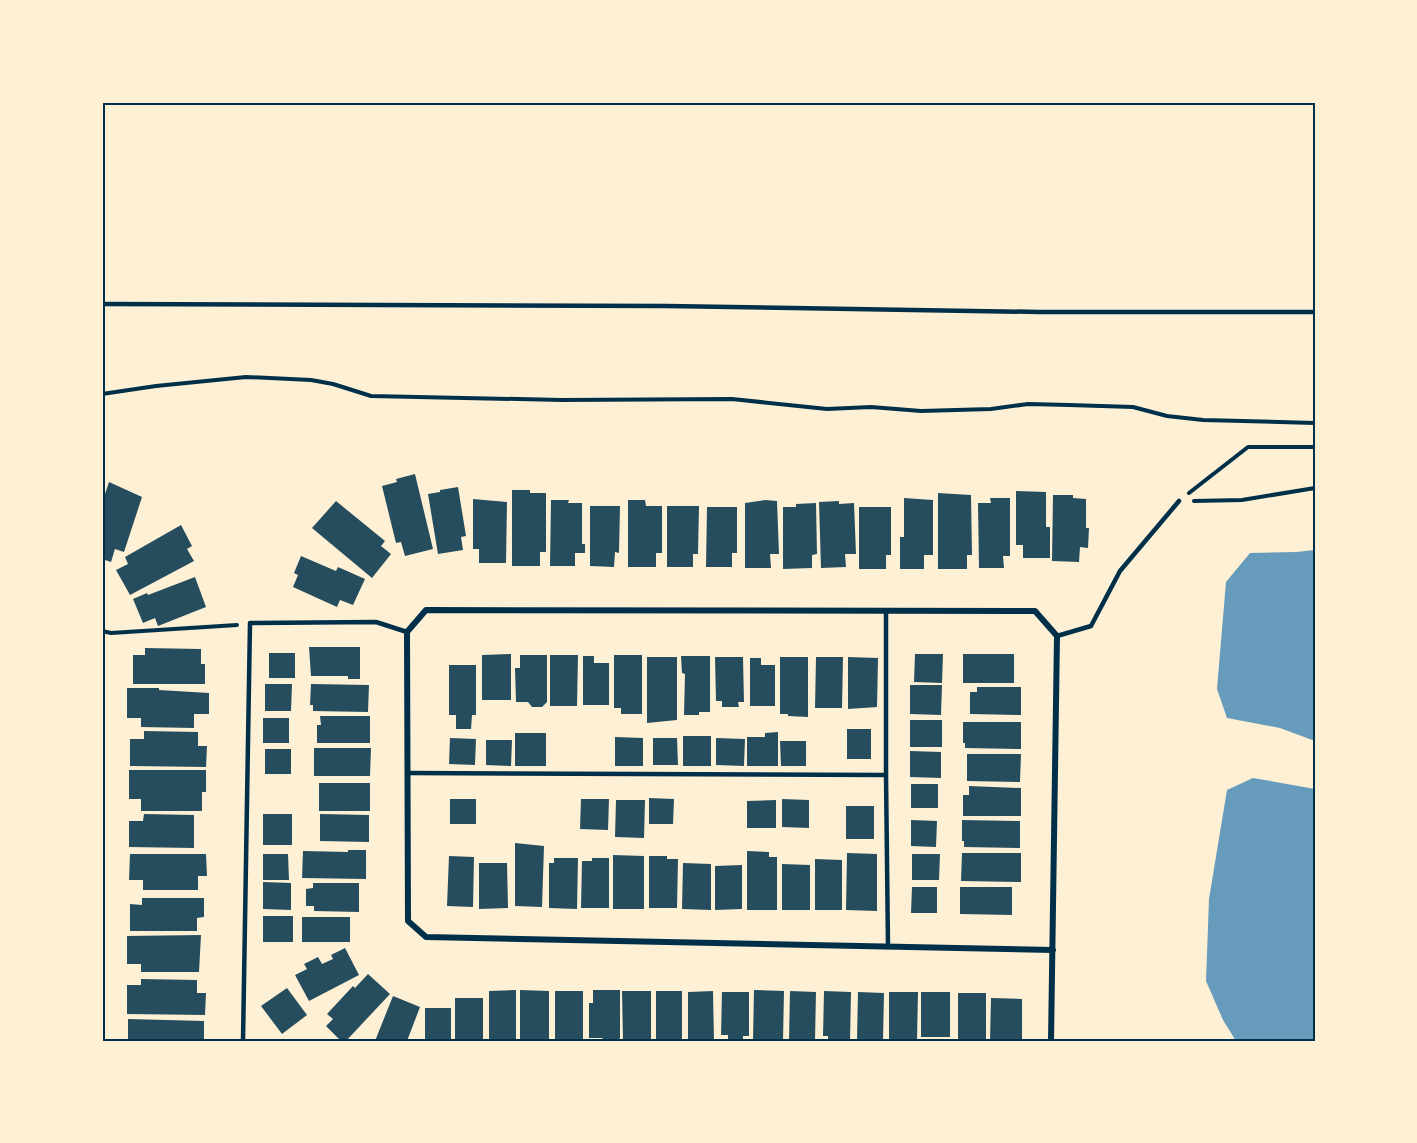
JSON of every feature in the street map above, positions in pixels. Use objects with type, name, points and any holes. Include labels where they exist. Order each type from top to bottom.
[{"type":"street","points":[[1051,1041],[1053,950],[1057,636],[1035,611],[426,610],[408,633],[408,921],[426,937],[1053,950]]},
{"type":"lane","points":[[102,304],[666,306],[1040,312],[1315,312]]},
{"type":"lane","points":[[1057,636],[1091,626],[1120,571],[1179,501]]},
{"type":"lane","points":[[886,611],[888,946]]},
{"type":"lane","points":[[243,1041],[250,623],[376,622],[408,633]]},
{"type":"lane","points":[[408,773],[886,775]]},
{"type":"path","points":[[102,394],[246,377],[311,380],[333,384],[371,396],[562,400],[732,399],[827,409],[871,407],[921,411],[991,409],[1028,404],[1133,406],[1167,416],[1203,420],[1315,423]]},
{"type":"path","points":[[1179,501],[1248,447],[1315,447]]},
{"type":"path","points":[[1179,501],[1242,500],[1315,488]]},
{"type":"path","points":[[102,631],[111,633],[228,627],[250,623]]},
{"type":"water","points":[[1315,550],[1315,741],[1280,728],[1227,718],[1217,689],[1226,582],[1250,553]]},
{"type":"water","points":[[1253,778],[1315,789],[1315,1041],[1236,1041],[1223,1020],[1206,981],[1209,899],[1227,790]]},
{"type":"building","points":[[415,474],[433,549],[405,556],[401,542],[396,543],[382,486]]},
{"type":"building","points":[[109,482],[142,497],[124,552],[115,549],[111,562],[102,559],[102,503]]},
{"type":"building","points":[[458,487],[466,536],[461,537],[463,550],[438,554],[428,494]]},
{"type":"building","points":[[512,490],[546,493],[546,552],[540,552],[540,566],[512,566]]},
{"type":"building","points":[[1016,491],[1046,492],[1046,527],[1050,527],[1050,558],[1023,558],[1023,545],[1016,545]]},
{"type":"building","points":[[938,493],[971,495],[972,555],[967,555],[967,569],[938,569]]},
{"type":"building","points":[[1053,495],[1073,495],[1073,498],[1086,499],[1086,528],[1089,528],[1088,548],[1080,547],[1079,562],[1052,561]]},
{"type":"building","points":[[904,498],[933,500],[933,555],[924,555],[924,569],[900,569],[900,537],[904,537]]},
{"type":"building","points":[[990,498],[1010,498],[1010,556],[1003,556],[1004,568],[979,568],[978,503],[991,503]]},
{"type":"building","points":[[473,499],[507,502],[506,563],[479,563],[479,549],[473,549]]},
{"type":"building","points":[[551,500],[582,503],[582,544],[585,544],[585,553],[575,553],[575,566],[550,566]]},
{"type":"building","points":[[628,500],[645,500],[646,506],[662,506],[662,553],[656,553],[656,567],[628,567]]},
{"type":"building","points":[[336,501],[385,541],[381,546],[391,554],[372,578],[312,528]]},
{"type":"building","points":[[777,501],[779,554],[770,554],[771,568],[745,568],[745,503]]},
{"type":"building","points":[[839,501],[839,504],[854,503],[856,554],[845,554],[846,567],[821,568],[819,502]]},
{"type":"building","points":[[816,503],[817,554],[812,555],[812,568],[783,569],[783,507]]},
{"type":"building","points":[[590,506],[620,506],[619,553],[615,552],[614,567],[590,566]]},
{"type":"building","points":[[667,506],[699,506],[698,554],[693,554],[693,567],[667,567]]},
{"type":"building","points":[[707,507],[737,507],[737,553],[732,553],[732,567],[706,567]]},
{"type":"building","points":[[859,507],[891,507],[891,555],[886,555],[886,569],[859,569]]},
{"type":"building","points":[[181,525],[192,546],[187,549],[194,561],[130,595],[116,570],[128,564],[125,557]]},
{"type":"building","points":[[301,556],[336,571],[338,567],[365,579],[353,605],[340,600],[337,607],[293,587],[298,575],[294,573]]},
{"type":"building","points":[[195,577],[206,607],[158,626],[155,618],[143,623],[133,599]]},
{"type":"building","points":[[309,647],[360,647],[360,679],[348,679],[348,676],[311,676]]},
{"type":"building","points":[[145,648],[201,649],[201,664],[205,664],[205,684],[133,684],[133,655],[145,655]]},
{"type":"building","points":[[269,653],[295,653],[295,678],[269,678]]},
{"type":"building","points":[[511,654],[511,700],[482,700],[482,655]]},
{"type":"building","points":[[915,654],[943,654],[942,683],[914,682]]},
{"type":"building","points":[[963,654],[1014,654],[1014,683],[963,683]]},
{"type":"building","points":[[520,655],[547,655],[547,702],[542,707],[532,707],[528,702],[516,702],[515,668],[520,668]]},
{"type":"building","points":[[550,655],[578,655],[577,706],[550,706]]},
{"type":"building","points":[[614,655],[642,655],[642,714],[621,714],[621,708],[614,708]]},
{"type":"building","points":[[583,656],[594,656],[594,663],[609,663],[609,705],[583,705]]},
{"type":"building","points":[[681,656],[710,656],[710,712],[684,715],[685,674],[682,673]]},
{"type":"building","points":[[647,657],[677,657],[677,720],[647,723]]},
{"type":"building","points":[[715,657],[743,657],[744,702],[738,702],[739,707],[722,707],[722,701],[716,701]]},
{"type":"building","points":[[780,657],[808,657],[808,717],[780,714]]},
{"type":"building","points":[[816,657],[843,657],[842,708],[815,708]]},
{"type":"building","points":[[848,657],[878,658],[877,707],[848,709]]},
{"type":"building","points":[[750,658],[761,658],[761,665],[775,665],[775,706],[750,706]]},
{"type":"building","points":[[449,665],[476,665],[476,715],[472,715],[471,729],[456,729],[456,715],[449,715]]},
{"type":"building","points":[[265,684],[292,684],[291,711],[265,711]]},
{"type":"building","points":[[311,684],[369,685],[368,712],[313,711],[313,705],[310,705]]},
{"type":"building","points":[[910,685],[942,685],[941,715],[910,714]]},
{"type":"building","points":[[977,687],[1021,687],[1021,715],[970,714],[970,692],[977,692]]},
{"type":"building","points":[[127,688],[159,688],[159,690],[209,693],[209,714],[194,714],[194,728],[141,727],[141,718],[127,718]]},
{"type":"building","points":[[320,716],[370,716],[370,743],[317,743],[317,725],[321,725]]},
{"type":"building","points":[[263,718],[289,718],[289,743],[263,743]]},
{"type":"building","points":[[910,720],[942,720],[942,747],[910,747]]},
{"type":"building","points":[[963,722],[1021,722],[1021,749],[965,748]]},
{"type":"building","points":[[847,729],[871,729],[871,759],[847,759]]},
{"type":"building","points":[[144,731],[198,732],[198,746],[207,746],[206,767],[130,766],[130,739],[144,739]]},
{"type":"building","points":[[778,732],[778,766],[747,766],[747,737],[765,737],[765,733]]},
{"type":"building","points":[[515,733],[546,733],[546,766],[515,766]]},
{"type":"building","points":[[683,736],[711,736],[711,766],[683,766]]},
{"type":"building","points":[[615,737],[643,738],[643,766],[615,766]]},
{"type":"building","points":[[450,738],[476,739],[475,765],[449,764]]},
{"type":"building","points":[[653,738],[677,738],[678,765],[653,765]]},
{"type":"building","points":[[716,738],[745,739],[744,766],[716,765]]},
{"type":"building","points":[[486,740],[512,740],[511,766],[486,765]]},
{"type":"building","points":[[780,741],[806,741],[806,766],[781,766]]},
{"type":"building","points":[[314,748],[371,748],[370,776],[314,776]]},
{"type":"building","points":[[265,749],[291,749],[291,774],[265,774]]},
{"type":"building","points":[[910,751],[941,752],[941,778],[910,777]]},
{"type":"building","points":[[967,754],[1021,754],[1020,782],[967,781]]},
{"type":"building","points":[[129,770],[206,770],[206,792],[202,792],[202,811],[141,811],[141,799],[129,799]]},
{"type":"building","points":[[319,783],[370,783],[370,811],[319,811]]},
{"type":"building","points":[[911,784],[938,784],[938,808],[911,808]]},
{"type":"building","points":[[969,786],[1021,788],[1021,816],[963,816],[963,795],[969,795]]},
{"type":"building","points":[[649,798],[674,799],[673,824],[649,824]]},
{"type":"building","points":[[450,799],[476,799],[476,824],[450,824]]},
{"type":"building","points":[[581,799],[609,799],[608,830],[580,829]]},
{"type":"building","points":[[782,799],[809,800],[809,828],[782,827]]},
{"type":"building","points":[[616,800],[645,800],[644,838],[615,837]]},
{"type":"building","points":[[776,800],[776,828],[747,828],[747,801]]},
{"type":"building","points":[[846,806],[874,806],[874,839],[846,839]]},
{"type":"building","points":[[144,814],[194,815],[194,848],[129,847],[129,821],[143,821]]},
{"type":"building","points":[[263,814],[292,814],[292,845],[263,845]]},
{"type":"building","points":[[320,814],[369,815],[369,842],[320,841]]},
{"type":"building","points":[[911,820],[937,821],[936,847],[911,846]]},
{"type":"building","points":[[962,820],[1020,821],[1020,848],[964,847]]},
{"type":"building","points":[[515,843],[544,846],[542,907],[515,906]]},
{"type":"building","points":[[348,850],[366,850],[366,879],[302,878],[303,851],[348,852]]},
{"type":"building","points":[[747,851],[769,852],[769,857],[777,857],[777,910],[747,910]]},
{"type":"building","points":[[847,853],[877,854],[877,911],[846,910]]},
{"type":"building","points":[[962,853],[1021,853],[1021,882],[961,881]]},
{"type":"building","points":[[130,854],[206,854],[207,876],[198,876],[198,890],[143,890],[143,880],[129,880]]},
{"type":"building","points":[[263,854],[288,854],[289,880],[263,880]]},
{"type":"building","points":[[912,854],[940,854],[939,880],[912,880]]},
{"type":"building","points":[[613,855],[644,856],[644,909],[613,909]]},
{"type":"building","points":[[449,856],[474,857],[473,907],[447,906]]},
{"type":"building","points":[[649,856],[667,856],[667,859],[678,859],[677,908],[649,908]]},
{"type":"building","points":[[554,858],[578,858],[577,909],[549,908],[549,863],[554,863]]},
{"type":"building","points":[[592,858],[609,858],[609,908],[581,908],[582,861],[592,861]]},
{"type":"building","points":[[815,859],[842,860],[842,910],[815,910]]},
{"type":"building","points":[[479,863],[507,863],[508,908],[479,909]]},
{"type":"building","points":[[683,863],[711,864],[711,910],[682,909]]},
{"type":"building","points":[[782,864],[810,865],[810,910],[782,910]]},
{"type":"building","points":[[742,865],[742,909],[715,910],[715,866]]},
{"type":"building","points":[[263,882],[291,883],[291,910],[263,909]]},
{"type":"building","points":[[313,883],[359,883],[359,912],[314,911],[314,906],[306,906],[306,889],[313,888]]},
{"type":"building","points":[[912,887],[937,887],[937,913],[911,913]]},
{"type":"building","points":[[960,887],[1012,887],[1012,915],[960,914]]},
{"type":"building","points":[[142,898],[204,898],[204,917],[197,918],[197,931],[130,931],[130,904],[142,905]]},
{"type":"building","points":[[263,916],[293,916],[293,942],[263,942]]},
{"type":"building","points":[[302,917],[350,917],[350,942],[302,942]]},
{"type":"building","points":[[201,935],[199,972],[141,972],[141,964],[127,964],[127,936]]},
{"type":"building","points":[[345,948],[359,975],[309,1001],[295,975],[307,969],[304,964],[318,957],[322,964],[333,959],[331,955]]},
{"type":"building","points":[[368,974],[390,994],[346,1041],[341,1041],[326,1026],[333,1019],[327,1014],[353,986],[355,988]]},
{"type":"building","points":[[141,979],[197,980],[197,993],[206,993],[205,1015],[127,1014],[127,985],[141,985]]},
{"type":"building","points":[[287,988],[307,1015],[282,1034],[261,1006]]},
{"type":"building","points":[[516,990],[516,1041],[489,1041],[489,991]]},
{"type":"building","points":[[520,990],[549,991],[549,1041],[520,1041]]},
{"type":"building","points":[[593,990],[620,990],[620,1038],[617,1041],[589,1038],[589,1003],[593,1003]]},
{"type":"building","points":[[754,990],[784,991],[783,1041],[753,1041]]},
{"type":"building","points":[[555,991],[583,991],[583,1041],[555,1041]]},
{"type":"building","points":[[622,991],[651,991],[651,1041],[623,1041]]},
{"type":"building","points":[[656,991],[682,991],[682,1039],[656,1039]]},
{"type":"building","points":[[713,991],[714,1041],[688,1041],[688,992]]},
{"type":"building","points":[[790,991],[816,992],[815,1041],[789,1041]]},
{"type":"building","points":[[824,991],[851,992],[850,1041],[828,1041],[828,1036],[823,1036]]},
{"type":"building","points":[[722,992],[749,992],[749,1036],[743,1036],[743,1041],[728,1040],[728,1035],[721,1035]]},
{"type":"building","points":[[858,992],[884,993],[883,1041],[857,1041]]},
{"type":"building","points":[[889,992],[918,992],[917,1041],[889,1041]]},
{"type":"building","points":[[921,992],[950,992],[950,1037],[921,1037]]},
{"type":"building","points":[[958,993],[986,993],[986,1041],[958,1041]]},
{"type":"building","points":[[393,996],[420,1007],[407,1041],[375,1041]]},
{"type":"building","points":[[455,998],[483,998],[483,1041],[455,1041]]},
{"type":"building","points":[[991,998],[1022,999],[1022,1041],[990,1041]]},
{"type":"building","points":[[425,1008],[451,1008],[451,1041],[425,1041]]},
{"type":"building","points":[[128,1019],[204,1021],[204,1040],[128,1041]]}]
